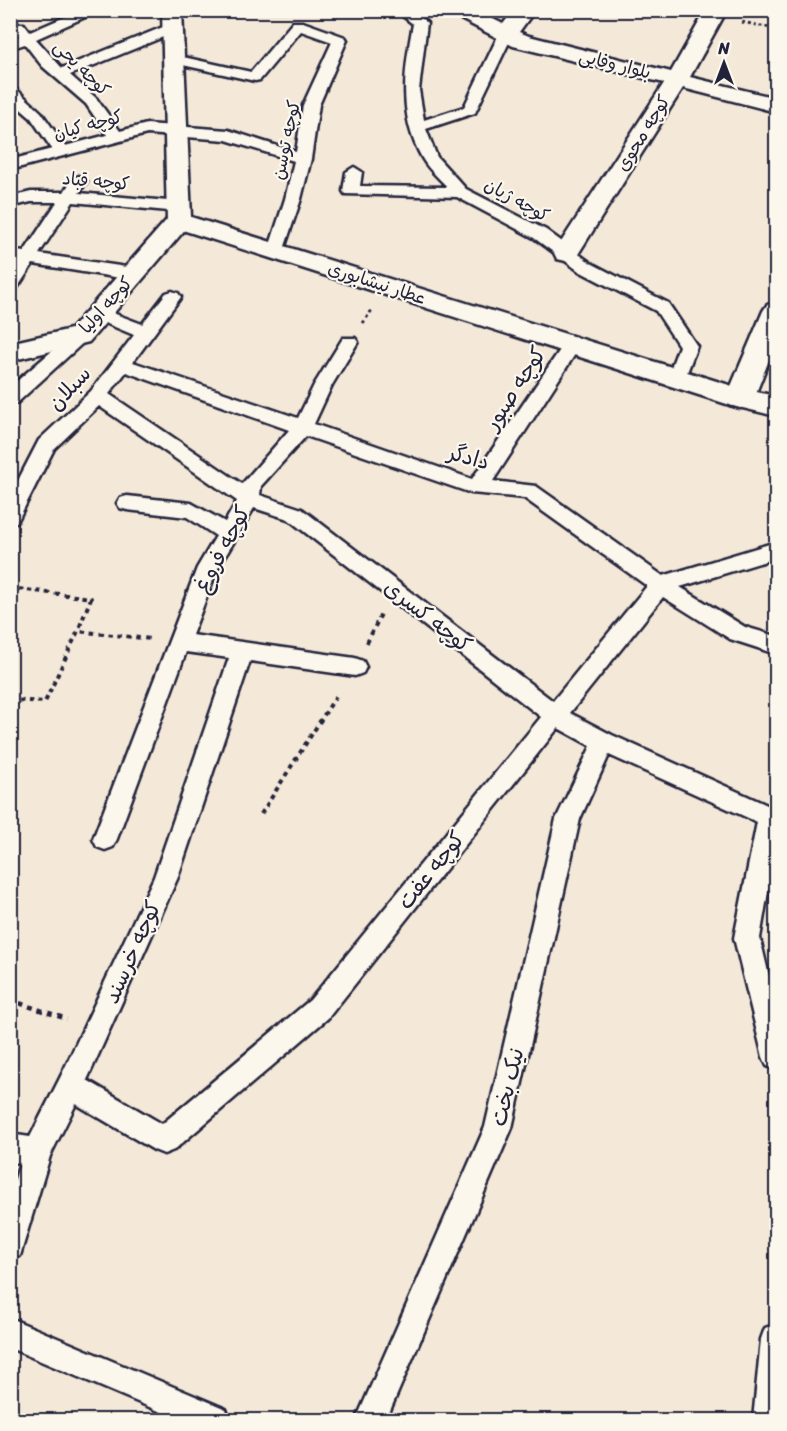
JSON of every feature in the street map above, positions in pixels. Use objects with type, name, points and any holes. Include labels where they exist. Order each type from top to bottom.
[{"type":"street","name":"بلوار وفایی","points":[[458,10],[521,41],[777,105]]},
{"type":"street","points":[[506,34],[525,10]]},
{"type":"street","name":"کوچه محوی","points":[[566,253],[677,80],[717,10]]},
{"type":"street","points":[[172,19],[179,214]]},
{"type":"street","name":"عطار نیشابوری","points":[[179,214],[276,251],[388,287],[740,398],[777,406]]},
{"type":"street","name":"کوچه اولیا","points":[[10,352],[80,336],[133,274],[179,214]]},
{"type":"street","points":[[740,398],[777,311]]},
{"type":"lane","points":[[10,45],[23,33],[94,10]]},
{"type":"lane","name":"کوچه ژیان","points":[[402,10],[420,23],[411,90],[417,127],[430,158],[460,192],[540,234],[585,267],[662,307],[688,346],[676,378]]},
{"type":"lane","points":[[60,74],[172,19]]},
{"type":"lane","name":"کوچه توسن","points":[[174,59],[255,77],[298,25],[340,40],[311,105],[303,159],[276,251]]},
{"type":"lane","name":"کوچه یحی","points":[[23,33],[47,63],[91,101],[116,137]]},
{"type":"lane","points":[[417,127],[470,110],[506,34]]},
{"type":"lane","points":[[10,91],[36,116],[62,152]]},
{"type":"lane","name":"کوچه کیان","points":[[10,165],[147,129],[228,135],[303,159]]},
{"type":"lane","points":[[354,172],[351,191],[460,192]]},
{"type":"lane","points":[[10,286],[80,181]]},
{"type":"lane","name":"کوچه قباد","points":[[10,202],[31,197],[69,197],[179,214]]},
{"type":"lane","points":[[10,255],[29,256],[133,274]]},
{"type":"lane","name":"سبلان","points":[[11,514],[46,445],[98,396],[172,297]]},
{"type":"lane","points":[[99,314],[145,332]]},
{"type":"lane","points":[[10,398],[80,336]]},
{"type":"lane","name":"کوچه فروغ","points":[[105,839],[207,568],[249,499],[252,484],[303,427],[323,385],[349,342]]},
{"type":"lane","name":"کوچه صبور","points":[[479,487],[572,345]]},
{"type":"lane","name":"دادگر","points":[[121,364],[471,486],[529,491],[660,585],[738,633],[777,645]]},
{"type":"lane","name":"کوچه کسری","points":[[98,396],[249,499],[295,513],[394,588],[555,716],[604,742],[770,817],[747,938],[777,1057]]},
{"type":"lane","points":[[127,503],[190,510],[228,534]]},
{"type":"lane","points":[[660,585],[777,550]]},
{"type":"lane","name":"کوچه عفت","points":[[71,1086],[164,1140],[319,1010],[660,585]]},
{"type":"lane","points":[[179,642],[355,667]]},
{"type":"lane","name":"کوچه خرسند","points":[[10,1246],[23,1150],[71,1086],[166,877],[242,652]]},
{"type":"lane","name":"نیک بخت","points":[[371,1420],[498,1128],[568,819],[604,742]]},
{"type":"lane","points":[[10,1333],[215,1420]]},
{"type":"lane","points":[[768,1420],[777,1339]]},
{"type":"path","points":[[349,342],[388,287]]},
{"type":"path","points":[[10,588],[92,598],[45,702],[10,700]]},
{"type":"path","points":[[261,814],[355,667],[394,588]]},
{"type":"path","points":[[78,631],[179,642]]},
{"type":"path","points":[[10,1000],[97,1029]]}]
